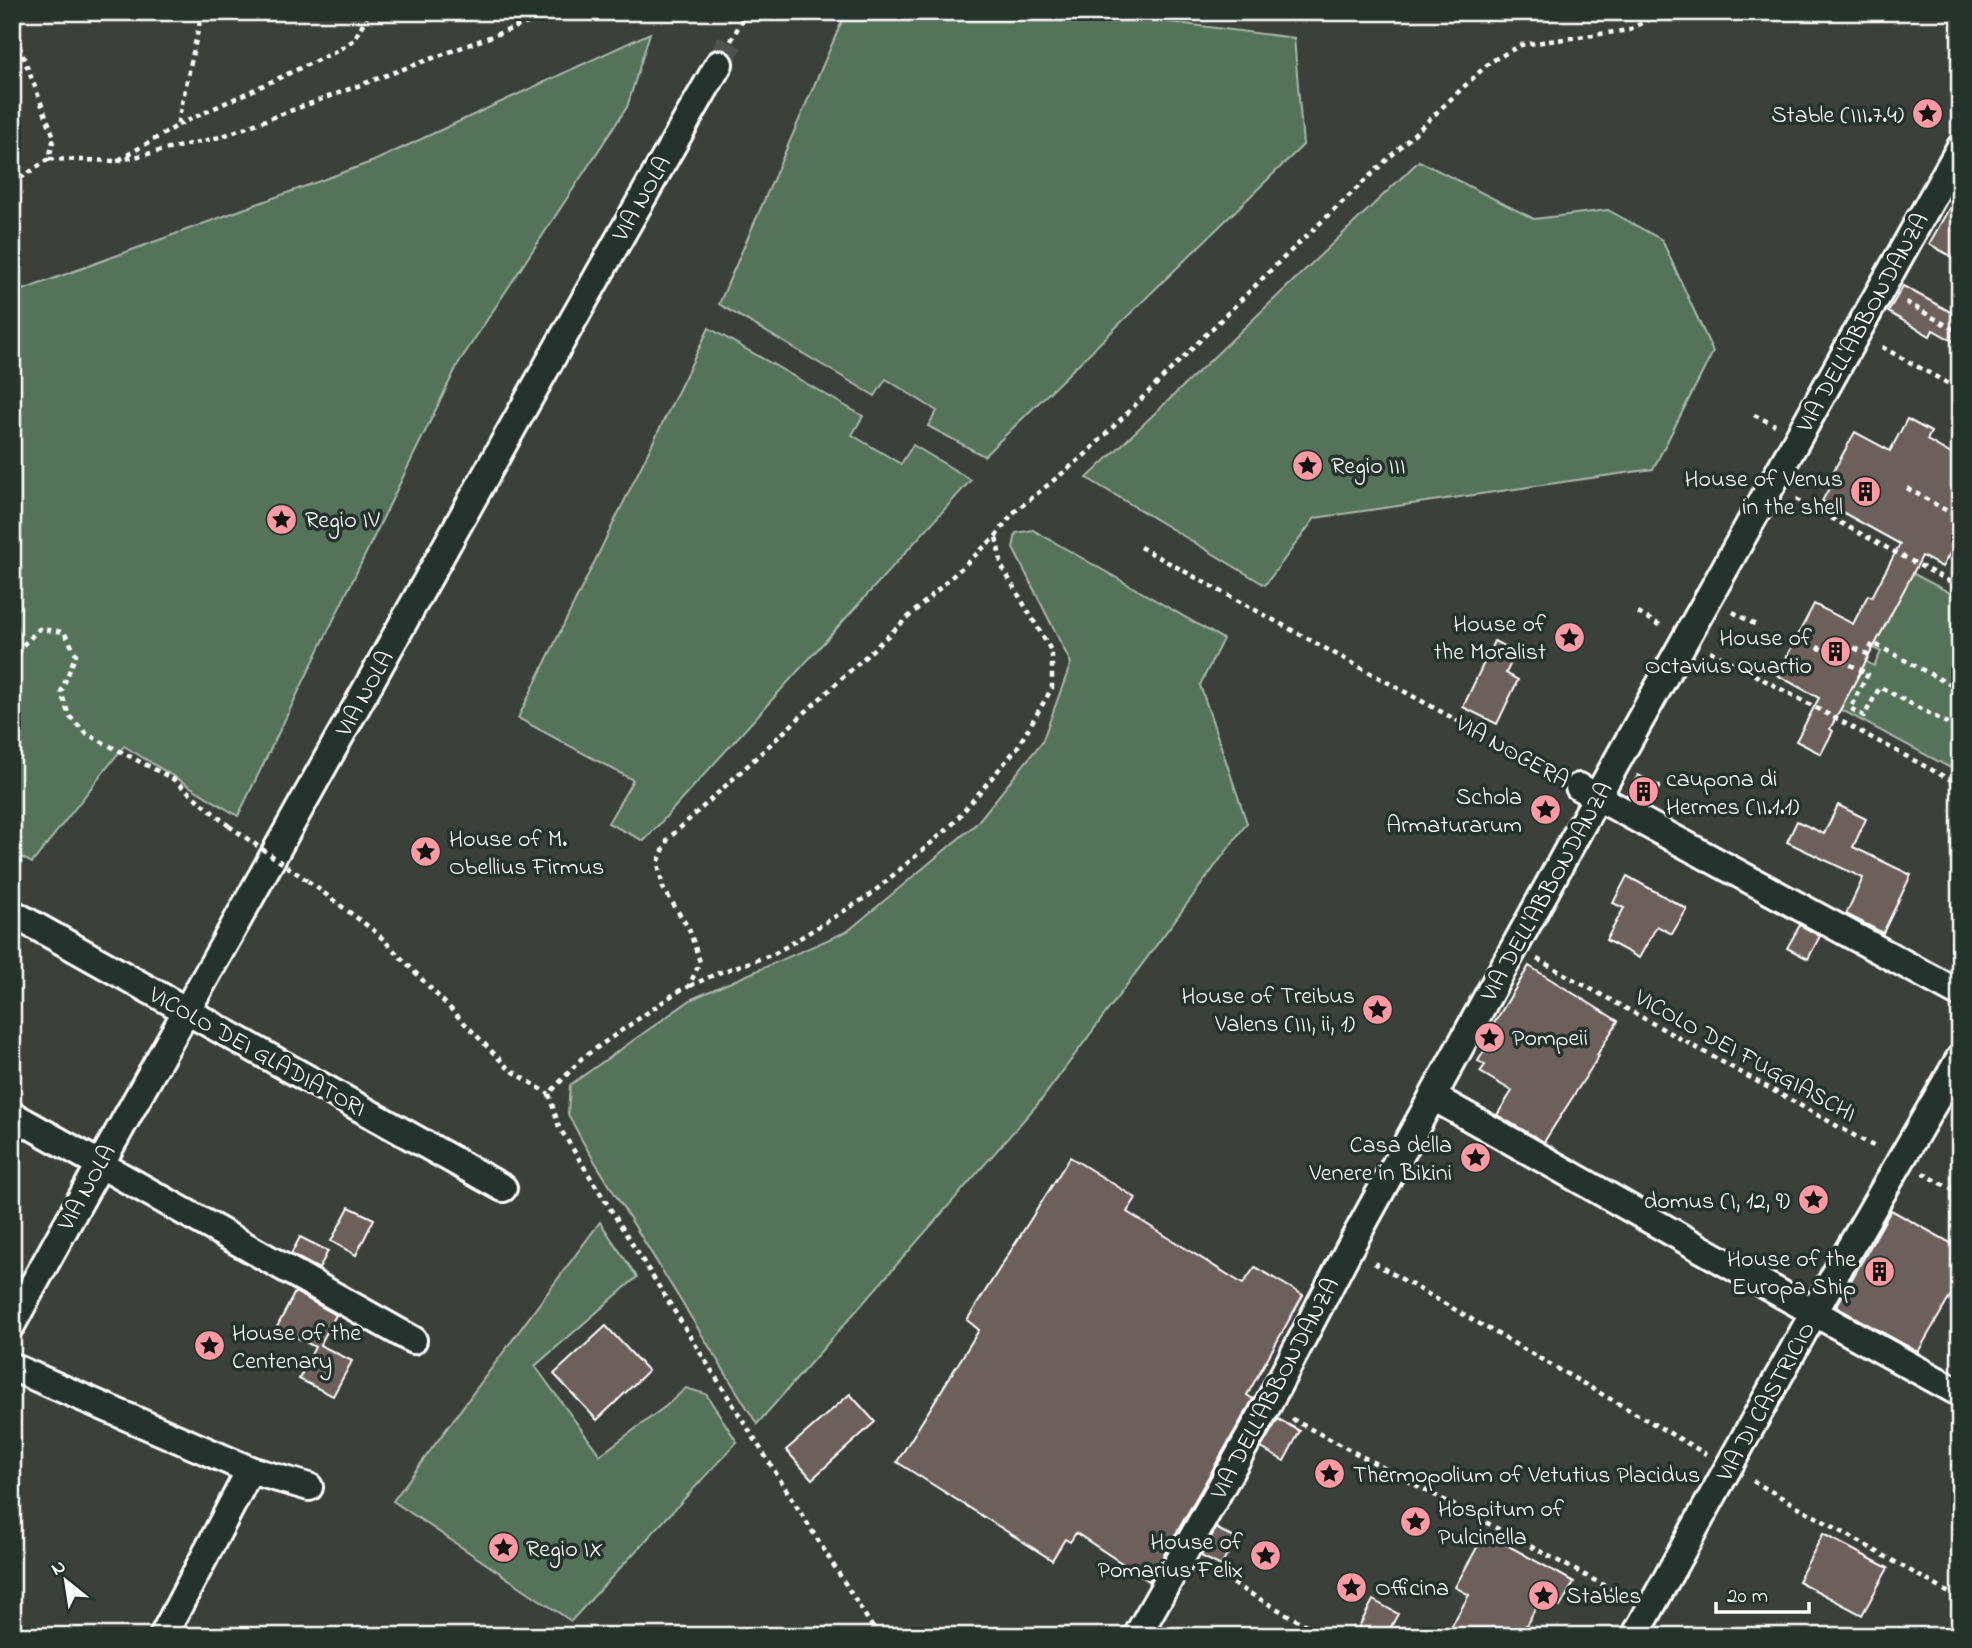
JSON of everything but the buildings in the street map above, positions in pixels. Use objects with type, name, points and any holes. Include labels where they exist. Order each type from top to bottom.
[{"type":"street","name":"VIA NOLA","points":[[12,1324],[99,1163],[187,1012],[605,260],[725,53]]},
{"type":"street","name":"VIA DELL'ABBONDANZA","points":[[1137,1636],[1267,1406],[1349,1249],[1515,947],[1588,792],[1685,638],[1960,148]]},
{"type":"street","name":"VIA NOCERA","points":[[1588,792],[1960,994]]},
{"type":"street","name":"VICOLO DEI GLADIATORI","points":[[12,913],[503,1188]]},
{"type":"street","name":"VIA DI CASTRICIO","points":[[1635,1636],[1899,1160],[1960,1058]]},
{"type":"street","points":[[1433,1097],[1623,1203],[1813,1314],[1960,1393]]},
{"type":"street","points":[[12,1115],[413,1340]]},
{"type":"street","points":[[12,1367],[250,1471],[309,1487]]},
{"type":"street","points":[[163,1636],[250,1471]]},
{"type":"path","points":[[177,126],[202,12]]},
{"type":"path","points":[[117,160],[177,126],[337,51],[354,40],[369,12]]},
{"type":"path","points":[[12,184],[50,159],[117,160],[220,137],[557,12]]},
{"type":"path","points":[[725,53],[746,12]]},
{"type":"path","points":[[689,986],[701,962],[689,929],[663,888],[658,863],[668,839],[996,537],[1013,513],[1085,455],[1277,264],[1490,62],[1521,45],[1629,30],[1662,12]]},
{"type":"path","points":[[12,27],[54,137],[50,159]]},
{"type":"path","points":[[1896,297],[1960,333]]},
{"type":"path","points":[[1876,344],[1960,390]]},
{"type":"path","points":[[1907,488],[1956,516]]},
{"type":"path","points":[[1788,495],[1960,587]]},
{"type":"path","points":[[549,1094],[582,1058],[677,992],[718,973],[774,954],[870,895],[951,827],[1017,748],[1052,688],[1052,652],[1002,567],[996,537]]},
{"type":"path","name":"VIA NOCERA","points":[[1140,547],[1588,792]]},
{"type":"path","points":[[12,673],[22,646],[39,629],[64,632],[76,654],[61,692],[69,716],[87,734],[173,779],[229,826],[377,933],[509,1069],[549,1094],[559,1127],[878,1636]]},
{"type":"path","points":[[1685,638],[1960,785]]},
{"type":"path","points":[[1817,647],[1842,660],[1850,645],[1867,654],[1873,643],[1960,690]]},
{"type":"path","points":[[1857,649],[1854,654],[1850,652],[1845,662],[1868,674],[1850,709],[1864,716],[1880,687],[1960,730]]},
{"type":"path","name":"VICOLO DEI FUGGIASCHI","points":[[1515,947],[1960,1194]]},
{"type":"path","points":[[1349,1249],[1960,1599]]},
{"type":"path","points":[[1267,1406],[1650,1610]]},
{"type":"path","points":[[1182,1555],[1325,1636]]},
{"type":"green space","points":[[846,12],[1092,12],[1294,38],[1303,145],[984,456],[928,426],[937,411],[886,379],[875,396],[719,304]]},
{"type":"green space","points":[[650,33],[627,107],[458,364],[238,816],[124,746],[32,863],[12,852],[12,294],[374,161]]},
{"type":"green space","points":[[1419,161],[1534,219],[1608,210],[1662,240],[1713,352],[1653,469],[1315,518],[1265,585],[1087,478]]},
{"type":"green space","points":[[709,328],[863,416],[852,435],[901,464],[913,445],[971,480],[644,841],[608,823],[633,780],[518,718]]},
{"type":"green space","points":[[1033,530],[1223,639],[1200,685],[1247,823],[1042,1099],[757,1424],[584,1144],[568,1114],[570,1085],[692,999],[848,931],[976,824],[1042,742],[1071,663],[1013,548],[1016,533]]},
{"type":"green space","points":[[1891,562],[1960,598],[1960,773],[1840,709],[1852,654],[1874,666],[1881,652],[1868,645],[1904,589],[1882,577]]},
{"type":"green space","points":[[600,1222],[637,1277],[535,1366],[600,1455],[686,1388],[706,1394],[737,1442],[571,1621],[393,1501]]},
{"type":"tunnel","points":[[719,64],[730,42]]},
{"type":"place","name":"Stable (III.7.4)","points":[[1927,114]]},
{"type":"place","name":"Regio III","points":[[1308,465]]},
{"type":"place","name":"House of Venus in the shell","points":[[1866,492]]},
{"type":"place","name":"Regio IV","points":[[282,519]]},
{"type":"place","name":"House of the Moralist","points":[[1569,637]]},
{"type":"place","name":"House of Octavius Quartio","points":[[1835,651]]},
{"type":"place","name":"caupona di Hermes (II.1.1)","points":[[1643,792]]},
{"type":"place","name":"Schola Armaturarum","points":[[1545,810]]},
{"type":"place","name":"House of M. Obellius Firmus","points":[[426,852]]},
{"type":"place","name":"House of Treibus Valens (III, ii, 1)","points":[[1378,1009]]},
{"type":"place","name":"Pompeii","points":[[1489,1037]]},
{"type":"place","name":"Casa della Venere in Bikini","points":[[1475,1158]]},
{"type":"place","name":"domus (I, 12, 9)","points":[[1813,1200]]},
{"type":"place","name":"House of the Europa Ship","points":[[1879,1272]]},
{"type":"place","name":"House of the Centenary","points":[[209,1346]]},
{"type":"place","name":"Thermopolium of Vetutius Placidus","points":[[1330,1474]]},
{"type":"place","name":"Hospitum of Pulcinella","points":[[1415,1522]]},
{"type":"place","name":"Regio IX","points":[[503,1548]]},
{"type":"place","name":"House of Pomarius Felix","points":[[1266,1555]]},
{"type":"place","name":"Officina","points":[[1352,1587]]},
{"type":"place","name":"Stables","points":[[1543,1595]]}]
